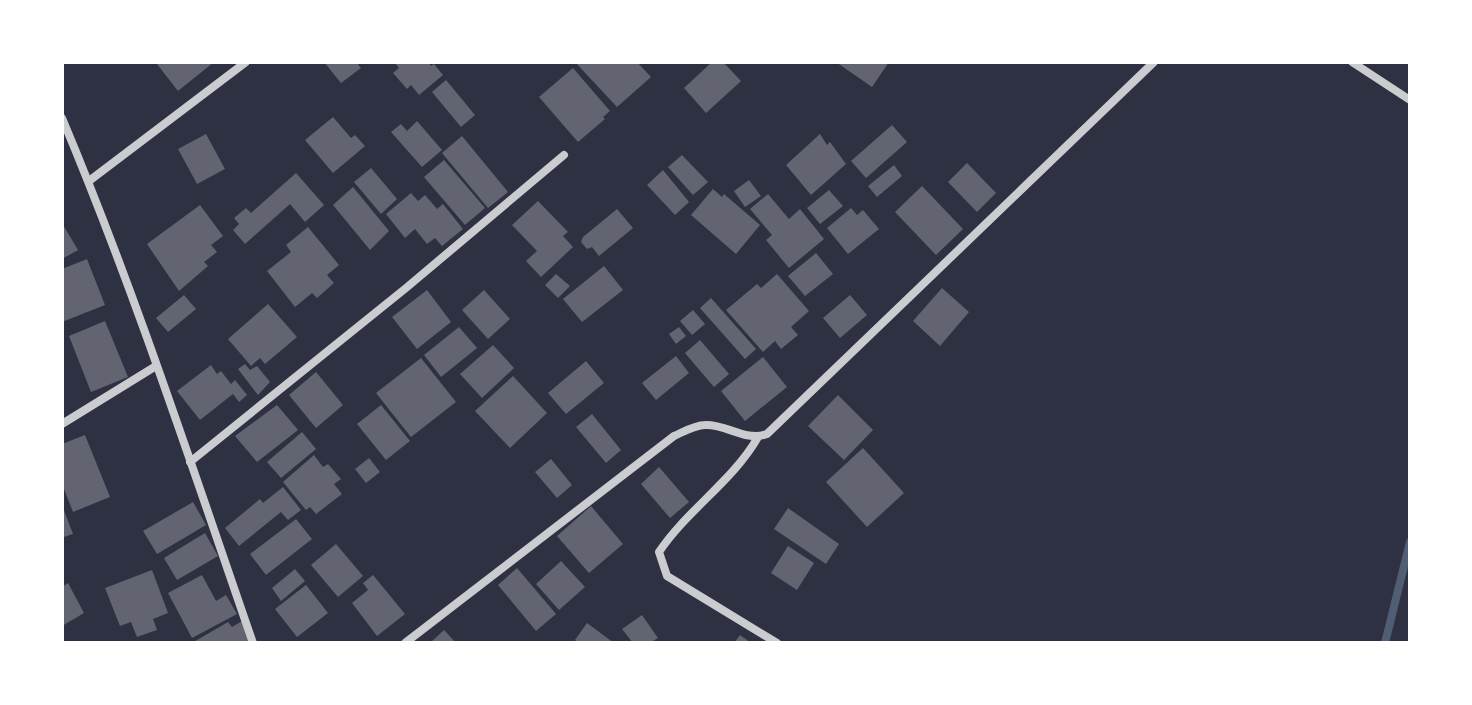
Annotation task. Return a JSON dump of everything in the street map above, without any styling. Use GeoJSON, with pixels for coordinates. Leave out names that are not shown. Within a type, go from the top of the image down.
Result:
{"type":"FeatureCollection","features":[{"type":"Feature","properties":{"kind":"street"},"geometry":{"type":"LineString","coordinates":[[89,181],[246,62]]}},
{"type":"Feature","properties":{"kind":"street"},"geometry":{"type":"LineString","coordinates":[[405,643],[674,436],[702,425],[758,437],[767,434],[1154,62]]}},
{"type":"Feature","properties":{"kind":"street"},"geometry":{"type":"LineString","coordinates":[[1352,62],[1410,100]]}},
{"type":"Feature","properties":{"kind":"street"},"geometry":{"type":"LineString","coordinates":[[62,118],[89,181],[253,643]]}},
{"type":"Feature","properties":{"kind":"street"},"geometry":{"type":"LineString","coordinates":[[190,462],[406,288],[564,155]]}},
{"type":"Feature","properties":{"kind":"street"},"geometry":{"type":"LineString","coordinates":[[62,424],[156,366]]}},
{"type":"Feature","properties":{"kind":"street"},"geometry":{"type":"LineString","coordinates":[[758,437],[747,457],[673,532],[659,552],[667,576],[777,643]]}},
{"type":"Feature","properties":{"kind":"building"},"geometry":{"type":"Polygon","coordinates":[[[214,62],[178,91],[157,64],[214,62]]]}},
{"type":"Feature","properties":{"kind":"building"},"geometry":{"type":"Polygon","coordinates":[[[324,62],[356,62],[361,68],[341,83],[324,62]]]}},
{"type":"Feature","properties":{"kind":"building"},"geometry":{"type":"Polygon","coordinates":[[[394,62],[428,62],[431,66],[434,64],[443,75],[419,95],[411,85],[407,89],[393,73],[399,68],[394,62]]]}},
{"type":"Feature","properties":{"kind":"building"},"geometry":{"type":"Polygon","coordinates":[[[575,62],[637,62],[651,77],[617,107],[575,62]]]}},
{"type":"Feature","properties":{"kind":"building"},"geometry":{"type":"Polygon","coordinates":[[[712,62],[723,62],[741,81],[706,113],[684,88],[712,62]]]}},
{"type":"Feature","properties":{"kind":"building"},"geometry":{"type":"Polygon","coordinates":[[[836,62],[889,62],[872,87],[836,62]]]}},
{"type":"Feature","properties":{"kind":"building"},"geometry":{"type":"Polygon","coordinates":[[[573,68],[610,111],[578,142],[539,97],[573,68]]]}},
{"type":"Feature","properties":{"kind":"building"},"geometry":{"type":"Polygon","coordinates":[[[446,80],[475,115],[461,127],[432,92],[446,80]]]}},
{"type":"Feature","properties":{"kind":"building"},"geometry":{"type":"Polygon","coordinates":[[[333,117],[351,138],[355,135],[365,146],[333,173],[305,140],[333,117]]]}},
{"type":"Feature","properties":{"kind":"building"},"geometry":{"type":"Polygon","coordinates":[[[417,121],[442,150],[422,167],[391,132],[401,124],[407,131],[417,121]]]}},
{"type":"Feature","properties":{"kind":"building"},"geometry":{"type":"Polygon","coordinates":[[[892,125],[907,142],[866,178],[851,161],[892,125]]]}},
{"type":"Feature","properties":{"kind":"building"},"geometry":{"type":"Polygon","coordinates":[[[206,134],[225,169],[197,184],[178,149],[206,134]]]}},
{"type":"Feature","properties":{"kind":"building"},"geometry":{"type":"Polygon","coordinates":[[[820,134],[846,164],[811,195],[786,165],[820,134]]]}},
{"type":"Feature","properties":{"kind":"building"},"geometry":{"type":"Polygon","coordinates":[[[462,136],[508,192],[488,208],[442,153],[462,136]]]}},
{"type":"Feature","properties":{"kind":"building"},"geometry":{"type":"Polygon","coordinates":[[[682,155],[708,182],[693,195],[668,167],[682,155]]]}},
{"type":"Feature","properties":{"kind":"building"},"geometry":{"type":"Polygon","coordinates":[[[444,160],[485,208],[465,225],[424,177],[444,160]]]}},
{"type":"Feature","properties":{"kind":"building"},"geometry":{"type":"Polygon","coordinates":[[[967,163],[996,193],[977,212],[948,182],[967,163]]]}},
{"type":"Feature","properties":{"kind":"building"},"geometry":{"type":"Polygon","coordinates":[[[894,165],[902,176],[877,197],[868,186],[894,165]]]}},
{"type":"Feature","properties":{"kind":"building"},"geometry":{"type":"Polygon","coordinates":[[[371,168],[397,199],[381,214],[354,182],[371,168]]]}},
{"type":"Feature","properties":{"kind":"building"},"geometry":{"type":"Polygon","coordinates":[[[663,170],[689,202],[675,215],[647,185],[663,170]]]}},
{"type":"Feature","properties":{"kind":"building"},"geometry":{"type":"Polygon","coordinates":[[[296,173],[324,205],[305,222],[290,204],[245,244],[233,230],[239,224],[234,218],[246,208],[251,213],[296,173]]]}},
{"type":"Feature","properties":{"kind":"building"},"geometry":{"type":"Polygon","coordinates":[[[749,180],[761,196],[745,207],[734,191],[749,180]]]}},
{"type":"Feature","properties":{"kind":"building"},"geometry":{"type":"Polygon","coordinates":[[[922,186],[963,229],[936,255],[895,212],[922,186]]]}},
{"type":"Feature","properties":{"kind":"building"},"geometry":{"type":"Polygon","coordinates":[[[353,187],[389,231],[370,250],[333,205],[353,187]]]}},
{"type":"Feature","properties":{"kind":"building"},"geometry":{"type":"Polygon","coordinates":[[[713,189],[722,197],[724,194],[760,225],[736,254],[691,215],[713,189]]]}},
{"type":"Feature","properties":{"kind":"building"},"geometry":{"type":"Polygon","coordinates":[[[829,190],[843,206],[820,224],[807,208],[829,190]]]}},
{"type":"Feature","properties":{"kind":"building"},"geometry":{"type":"Polygon","coordinates":[[[411,193],[418,201],[425,195],[437,209],[443,204],[463,229],[442,246],[435,238],[427,244],[415,229],[405,238],[386,214],[411,193]]]}},
{"type":"Feature","properties":{"kind":"building"},"geometry":{"type":"Polygon","coordinates":[[[768,194],[789,219],[800,209],[824,239],[789,268],[766,240],[772,235],[750,209],[768,194]]]}},
{"type":"Feature","properties":{"kind":"building"},"geometry":{"type":"Polygon","coordinates":[[[538,201],[568,232],[563,236],[573,247],[541,277],[526,261],[537,251],[512,225],[538,201]]]}},
{"type":"Feature","properties":{"kind":"building"},"geometry":{"type":"Polygon","coordinates":[[[200,205],[223,236],[211,245],[217,252],[204,262],[208,266],[179,291],[147,244],[200,205]]]}},
{"type":"Feature","properties":{"kind":"building"},"geometry":{"type":"Polygon","coordinates":[[[851,208],[857,215],[863,210],[879,229],[848,254],[827,228],[851,208]]]}},
{"type":"Feature","properties":{"kind":"building"},"geometry":{"type":"Polygon","coordinates":[[[617,209],[633,228],[599,256],[592,247],[587,249],[581,242],[617,209]]]}},
{"type":"Feature","properties":{"kind":"building"},"geometry":{"type":"Polygon","coordinates":[[[62,223],[78,250],[62,259],[62,223]]]}},
{"type":"Feature","properties":{"kind":"building"},"geometry":{"type":"Polygon","coordinates":[[[308,227],[339,265],[327,275],[334,283],[317,298],[312,293],[295,307],[267,271],[291,252],[286,245],[308,227]]]}},
{"type":"Feature","properties":{"kind":"building"},"geometry":{"type":"Polygon","coordinates":[[[816,253],[833,274],[805,296],[788,276],[816,253]]]}},
{"type":"Feature","properties":{"kind":"building"},"geometry":{"type":"Polygon","coordinates":[[[87,259],[105,305],[62,322],[62,269],[87,259]]]}},
{"type":"Feature","properties":{"kind":"building"},"geometry":{"type":"Polygon","coordinates":[[[604,266],[623,290],[582,322],[563,299],[604,266]]]}},
{"type":"Feature","properties":{"kind":"building"},"geometry":{"type":"Polygon","coordinates":[[[556,274],[570,286],[558,298],[545,285],[556,274]]]}},
{"type":"Feature","properties":{"kind":"building"},"geometry":{"type":"Polygon","coordinates":[[[777,274],[809,311],[791,327],[798,335],[781,349],[775,341],[763,352],[726,310],[757,284],[761,288],[777,274]]]}},
{"type":"Feature","properties":{"kind":"building"},"geometry":{"type":"Polygon","coordinates":[[[942,288],[969,312],[940,346],[913,321],[942,288]]]}},
{"type":"Feature","properties":{"kind":"building"},"geometry":{"type":"Polygon","coordinates":[[[427,290],[451,322],[417,349],[392,317],[427,290]]]}},
{"type":"Feature","properties":{"kind":"building"},"geometry":{"type":"Polygon","coordinates":[[[484,290],[510,319],[488,339],[462,310],[484,290]]]}},
{"type":"Feature","properties":{"kind":"building"},"geometry":{"type":"Polygon","coordinates":[[[184,295],[196,309],[168,332],[156,318],[184,295]]]}},
{"type":"Feature","properties":{"kind":"building"},"geometry":{"type":"Polygon","coordinates":[[[850,295],[867,315],[840,338],[823,318],[850,295]]]}},
{"type":"Feature","properties":{"kind":"building"},"geometry":{"type":"Polygon","coordinates":[[[711,298],[756,349],[745,359],[700,308],[711,298]]]}},
{"type":"Feature","properties":{"kind":"building"},"geometry":{"type":"Polygon","coordinates":[[[268,304],[297,337],[265,364],[260,358],[251,366],[228,339],[268,304]]]}},
{"type":"Feature","properties":{"kind":"building"},"geometry":{"type":"Polygon","coordinates":[[[693,310],[705,324],[692,335],[680,321],[693,310]]]}},
{"type":"Feature","properties":{"kind":"building"},"geometry":{"type":"Polygon","coordinates":[[[105,321],[128,377],[91,392],[69,336],[105,321]]]}},
{"type":"Feature","properties":{"kind":"building"},"geometry":{"type":"Polygon","coordinates":[[[459,327],[477,348],[441,377],[424,355],[459,327]]]}},
{"type":"Feature","properties":{"kind":"building"},"geometry":{"type":"Polygon","coordinates":[[[679,327],[686,336],[676,344],[669,334],[679,327]]]}},
{"type":"Feature","properties":{"kind":"building"},"geometry":{"type":"Polygon","coordinates":[[[700,340],[729,374],[714,387],[685,353],[700,340]]]}},
{"type":"Feature","properties":{"kind":"building"},"geometry":{"type":"Polygon","coordinates":[[[493,345],[514,368],[482,398],[460,374],[493,345]]]}},
{"type":"Feature","properties":{"kind":"building"},"geometry":{"type":"Polygon","coordinates":[[[676,356],[689,373],[656,400],[642,383],[676,356]]]}},
{"type":"Feature","properties":{"kind":"building"},"geometry":{"type":"Polygon","coordinates":[[[763,357],[787,387],[745,421],[721,391],[763,357]]]}},
{"type":"Feature","properties":{"kind":"building"},"geometry":{"type":"Polygon","coordinates":[[[421,358],[456,402],[411,437],[376,393],[421,358]]]}},
{"type":"Feature","properties":{"kind":"building"},"geometry":{"type":"Polygon","coordinates":[[[586,361],[604,383],[566,414],[548,393],[586,361]]]}},
{"type":"Feature","properties":{"kind":"building"},"geometry":{"type":"Polygon","coordinates":[[[245,364],[250,370],[257,366],[270,382],[258,395],[238,369],[245,364]]]}},
{"type":"Feature","properties":{"kind":"building"},"geometry":{"type":"Polygon","coordinates":[[[211,365],[217,374],[221,371],[231,384],[235,380],[247,395],[239,402],[233,394],[200,420],[177,391],[211,365]]]}},
{"type":"Feature","properties":{"kind":"building"},"geometry":{"type":"Polygon","coordinates":[[[316,372],[343,405],[316,428],[289,395],[316,372]]]}},
{"type":"Feature","properties":{"kind":"building"},"geometry":{"type":"Polygon","coordinates":[[[513,376],[547,413],[510,448],[475,411],[513,376]]]}},
{"type":"Feature","properties":{"kind":"building"},"geometry":{"type":"Polygon","coordinates":[[[838,395],[873,430],[844,460],[808,426],[838,395]]]}},
{"type":"Feature","properties":{"kind":"building"},"geometry":{"type":"Polygon","coordinates":[[[277,405],[298,430],[257,462],[235,436],[277,405]]]}},
{"type":"Feature","properties":{"kind":"building"},"geometry":{"type":"Polygon","coordinates":[[[381,405],[410,441],[386,460],[357,424],[381,405]]]}},
{"type":"Feature","properties":{"kind":"building"},"geometry":{"type":"Polygon","coordinates":[[[592,414],[621,450],[606,463],[576,427],[592,414]]]}},
{"type":"Feature","properties":{"kind":"building"},"geometry":{"type":"Polygon","coordinates":[[[302,432],[316,449],[281,478],[267,462],[302,432]]]}},
{"type":"Feature","properties":{"kind":"building"},"geometry":{"type":"Polygon","coordinates":[[[85,435],[110,497],[73,512],[62,484],[62,444],[85,435]]]}},
{"type":"Feature","properties":{"kind":"building"},"geometry":{"type":"Polygon","coordinates":[[[863,448],[904,493],[867,527],[826,482],[863,448]]]}},
{"type":"Feature","properties":{"kind":"building"},"geometry":{"type":"Polygon","coordinates":[[[314,455],[323,467],[328,464],[341,479],[334,484],[342,494],[316,514],[310,507],[306,510],[283,482],[314,455]]]}},
{"type":"Feature","properties":{"kind":"building"},"geometry":{"type":"Polygon","coordinates":[[[369,458],[380,472],[366,483],[355,469],[369,458]]]}},
{"type":"Feature","properties":{"kind":"building"},"geometry":{"type":"Polygon","coordinates":[[[551,459],[572,485],[557,498],[535,472],[551,459]]]}},
{"type":"Feature","properties":{"kind":"building"},"geometry":{"type":"Polygon","coordinates":[[[659,467],[689,502],[670,518],[641,484],[659,467]]]}},
{"type":"Feature","properties":{"kind":"building"},"geometry":{"type":"Polygon","coordinates":[[[283,487],[301,510],[288,520],[281,512],[239,546],[225,528],[260,499],[263,503],[283,487]]]}},
{"type":"Feature","properties":{"kind":"building"},"geometry":{"type":"Polygon","coordinates":[[[193,502],[206,525],[157,554],[143,531],[193,502]]]}},
{"type":"Feature","properties":{"kind":"building"},"geometry":{"type":"Polygon","coordinates":[[[62,505],[73,534],[64,537],[62,532],[62,505]]]}},
{"type":"Feature","properties":{"kind":"building"},"geometry":{"type":"Polygon","coordinates":[[[591,506],[623,544],[589,573],[557,536],[591,506]]]}},
{"type":"Feature","properties":{"kind":"building"},"geometry":{"type":"Polygon","coordinates":[[[788,508],[839,544],[826,564],[774,529],[788,508]]]}},
{"type":"Feature","properties":{"kind":"building"},"geometry":{"type":"Polygon","coordinates":[[[296,519],[312,539],[266,575],[250,554],[296,519]]]}},
{"type":"Feature","properties":{"kind":"building"},"geometry":{"type":"Polygon","coordinates":[[[205,533],[218,556],[177,580],[164,558],[205,533]]]}},
{"type":"Feature","properties":{"kind":"building"},"geometry":{"type":"Polygon","coordinates":[[[336,544],[363,576],[338,597],[311,565],[336,544]]]}},
{"type":"Feature","properties":{"kind":"building"},"geometry":{"type":"Polygon","coordinates":[[[788,546],[814,563],[797,590],[771,573],[788,546]]]}},
{"type":"Feature","properties":{"kind":"building"},"geometry":{"type":"Polygon","coordinates":[[[561,561],[585,587],[559,610],[536,584],[561,561]]]}},
{"type":"Feature","properties":{"kind":"building"},"geometry":{"type":"Polygon","coordinates":[[[517,568],[556,614],[536,631],[498,585],[517,568]]]}},
{"type":"Feature","properties":{"kind":"building"},"geometry":{"type":"Polygon","coordinates":[[[295,569],[305,581],[281,601],[272,588],[295,569]]]}},
{"type":"Feature","properties":{"kind":"building"},"geometry":{"type":"Polygon","coordinates":[[[152,570],[168,613],[153,619],[157,630],[137,637],[131,622],[120,626],[105,588],[152,570]]]}},
{"type":"Feature","properties":{"kind":"building"},"geometry":{"type":"Polygon","coordinates":[[[202,575],[216,601],[226,595],[237,614],[192,638],[168,593],[202,575]]]}},
{"type":"Feature","properties":{"kind":"building"},"geometry":{"type":"Polygon","coordinates":[[[373,575],[405,614],[377,636],[352,603],[368,590],[363,583],[373,575]]]}},
{"type":"Feature","properties":{"kind":"building"},"geometry":{"type":"Polygon","coordinates":[[[68,583],[84,613],[62,626],[62,587],[68,583]]]}},
{"type":"Feature","properties":{"kind":"building"},"geometry":{"type":"Polygon","coordinates":[[[306,585],[328,613],[297,637],[275,609],[306,585]]]}},
{"type":"Feature","properties":{"kind":"building"},"geometry":{"type":"Polygon","coordinates":[[[642,615],[658,638],[650,643],[633,643],[622,629],[642,615]]]}},
{"type":"Feature","properties":{"kind":"building"},"geometry":{"type":"Polygon","coordinates":[[[242,621],[250,643],[192,643],[228,622],[232,627],[242,621]]]}},
{"type":"Feature","properties":{"kind":"building"},"geometry":{"type":"Polygon","coordinates":[[[587,623],[614,643],[579,643],[575,640],[587,623]]]}},
{"type":"Feature","properties":{"kind":"building"},"geometry":{"type":"Polygon","coordinates":[[[444,630],[456,643],[430,643],[444,630]]]}},
{"type":"Feature","properties":{"kind":"building"},"geometry":{"type":"Polygon","coordinates":[[[740,635],[751,643],[734,643],[740,635]]]}},
{"type":"Feature","properties":{"kind":"waterway"},"geometry":{"type":"LineString","coordinates":[[1385,643],[1410,542]]}}]}
